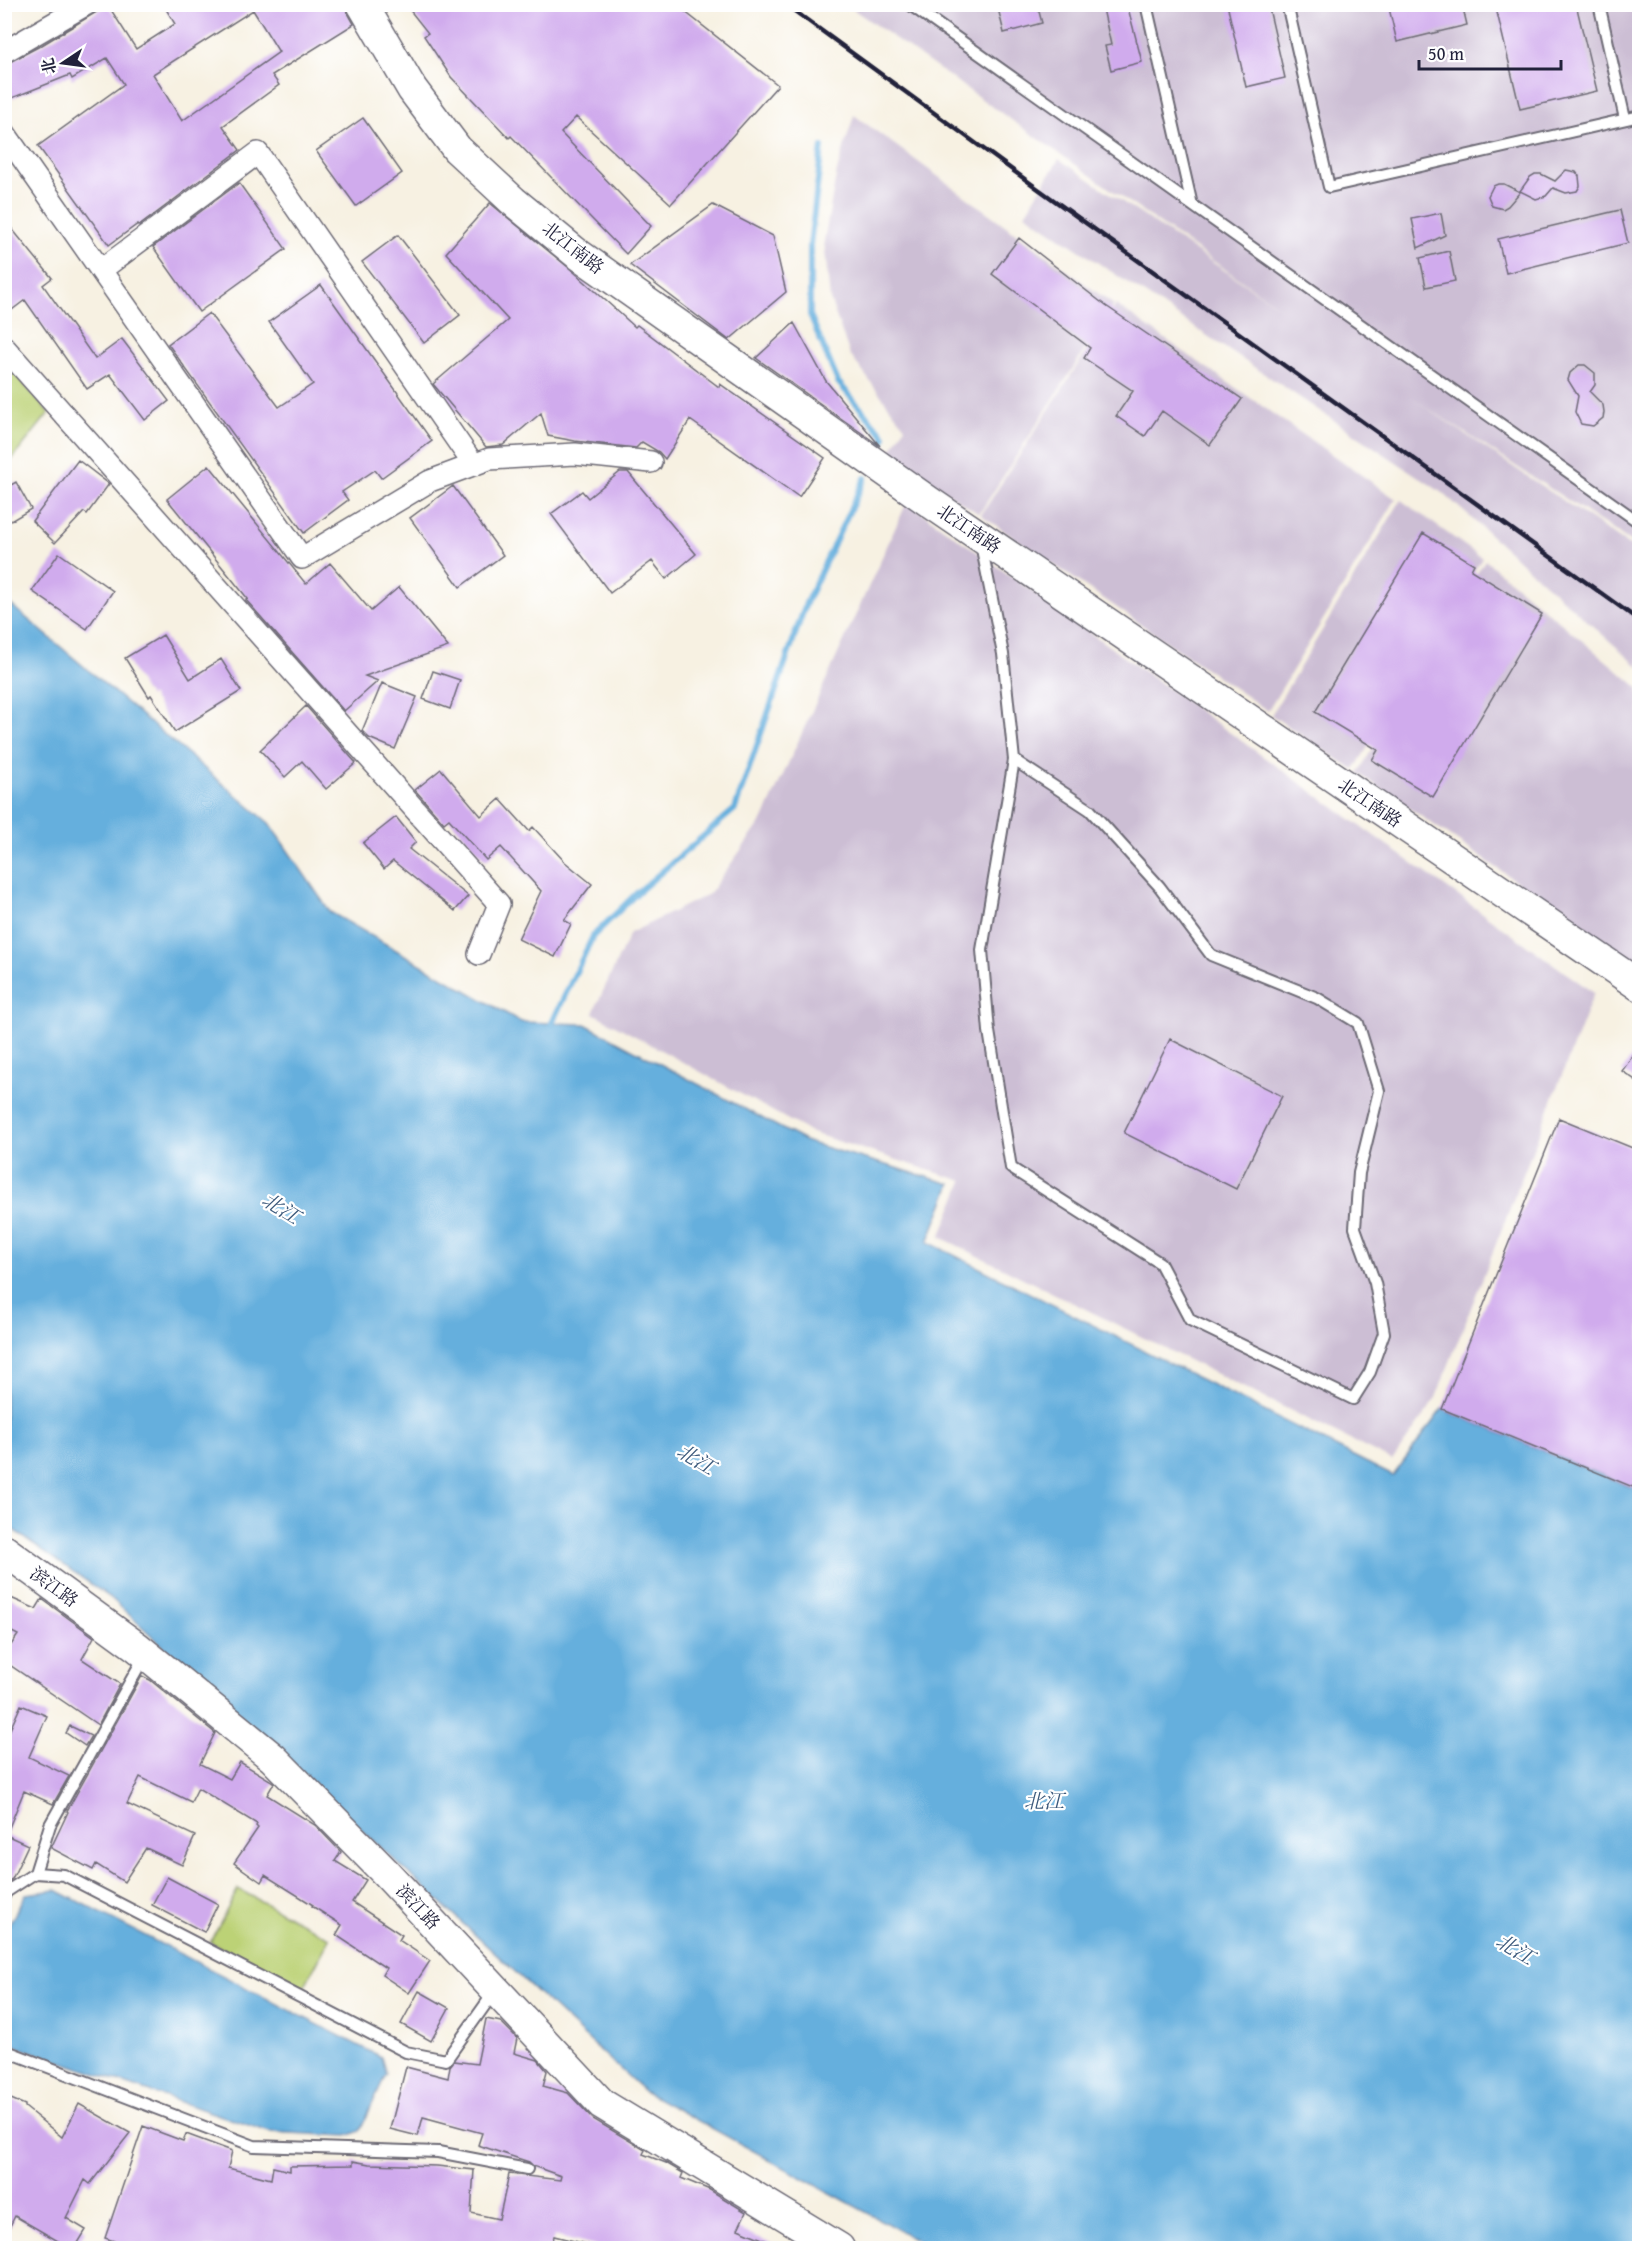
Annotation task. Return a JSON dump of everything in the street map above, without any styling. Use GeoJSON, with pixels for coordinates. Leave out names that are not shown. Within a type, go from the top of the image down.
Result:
{"type":"FeatureCollection","features":[{"type":"Feature","properties":{"kind":"street"},"geometry":{"type":"LineString","coordinates":[[4,52],[87,4]]}},
{"type":"Feature","properties":{"kind":"street","name":"北江南路"},"geometry":{"type":"LineString","coordinates":[[362,4],[412,89],[457,149],[513,201],[575,252],[980,537],[1640,986]]}},
{"type":"Feature","properties":{"kind":"street"},"geometry":{"type":"LineString","coordinates":[[4,132],[302,558],[430,481],[489,459],[574,454],[651,462]]}},
{"type":"Feature","properties":{"kind":"street"},"geometry":{"type":"LineString","coordinates":[[101,270],[258,153],[474,465]]}},
{"type":"Feature","properties":{"kind":"street"},"geometry":{"type":"LineString","coordinates":[[4,347],[499,904],[479,954]]}},
{"type":"Feature","properties":{"kind":"street","name":"滨江路"},"geometry":{"type":"LineString","coordinates":[[4,1550],[146,1654],[273,1758],[386,1873],[602,2104],[839,2248]]}},
{"type":"Feature","properties":{"kind":"lane"},"geometry":{"type":"LineString","coordinates":[[909,4],[1640,523]]}},
{"type":"Feature","properties":{"kind":"lane"},"geometry":{"type":"LineString","coordinates":[[1146,4],[1192,205]]}},
{"type":"Feature","properties":{"kind":"lane"},"geometry":{"type":"LineString","coordinates":[[1287,4],[1329,187],[1640,116]]}},
{"type":"Feature","properties":{"kind":"lane"},"geometry":{"type":"LineString","coordinates":[[1599,4],[1625,119]]}},
{"type":"Feature","properties":{"kind":"lane"},"geometry":{"type":"LineString","coordinates":[[980,537],[1003,654],[1014,760],[982,950],[989,1031],[1011,1168],[1160,1263],[1190,1320],[1353,1399],[1370,1372],[1384,1333],[1375,1283],[1355,1228],[1359,1173],[1379,1091],[1358,1023],[1317,998],[1211,955],[1159,886],[1090,810],[1014,760]]}},
{"type":"Feature","properties":{"kind":"lane"},"geometry":{"type":"LineString","coordinates":[[34,1874],[50,1825],[146,1654]]}},
{"type":"Feature","properties":{"kind":"lane"},"geometry":{"type":"LineString","coordinates":[[4,1896],[6,1892],[34,1874],[64,1875],[406,2052],[446,2060],[495,1990]]}},
{"type":"Feature","properties":{"kind":"lane"},"geometry":{"type":"LineString","coordinates":[[4,2050],[254,2146],[438,2152],[528,2169]]}},
{"type":"Feature","properties":{"kind":"shaded area"},"geometry":{"type":"Polygon","coordinates":[[[847,5],[1639,5],[1639,547],[1409,396],[1639,552],[1639,667],[1444,494],[1025,214],[1059,159],[1286,312],[847,5]]]}},
{"type":"Feature","properties":{"kind":"shaded area"},"geometry":{"type":"Polygon","coordinates":[[[854,115],[1114,305],[979,514],[889,454],[905,427],[850,355],[830,299],[824,241],[837,171],[854,115]]]}},
{"type":"Feature","properties":{"kind":"shaded area"},"geometry":{"type":"Polygon","coordinates":[[[1116,305],[1396,499],[1268,711],[981,515],[1116,305]]]}},
{"type":"Feature","properties":{"kind":"shaded area"},"geometry":{"type":"Polygon","coordinates":[[[1401,500],[1482,558],[1354,770],[1271,715],[1401,500]]]}},
{"type":"Feature","properties":{"kind":"shaded area"},"geometry":{"type":"Polygon","coordinates":[[[907,502],[1594,993],[1435,1400],[1392,1461],[940,1237],[963,1181],[812,1133],[593,1013],[630,933],[709,894],[762,821],[907,502]]]}},
{"type":"Feature","properties":{"kind":"shaded area"},"geometry":{"type":"Polygon","coordinates":[[[1485,560],[1639,688],[1639,965],[1358,773],[1485,560]]]}},
{"type":"Feature","properties":{"kind":"green space"},"geometry":{"type":"Polygon","coordinates":[[[4,361],[49,413],[5,468],[4,468],[4,361]]]}},
{"type":"Feature","properties":{"kind":"green space"},"geometry":{"type":"Polygon","coordinates":[[[238,1889],[330,1938],[302,1991],[210,1942],[238,1889]]]}},
{"type":"Feature","properties":{"kind":"water","name":"北江"},"geometry":{"type":"Polygon","coordinates":[[[4,599],[269,823],[330,912],[521,1022],[585,1024],[807,1142],[951,1184],[928,1242],[1393,1476],[1442,1409],[1639,1490],[1639,2248],[932,2248],[645,2092],[112,1599],[5,1524],[4,599]]]}},
{"type":"Feature","properties":{"kind":"water"},"geometry":{"type":"Polygon","coordinates":[[[56,1890],[381,2057],[386,2074],[360,2131],[347,2136],[269,2132],[9,2044],[4,2040],[5,1932],[26,1894],[56,1890]]]}},
{"type":"Feature","properties":{"kind":"building"},"geometry":{"type":"Polygon","coordinates":[[[163,4],[343,4],[354,24],[272,75],[279,85],[223,126],[240,150],[139,226],[138,224],[109,245],[38,146],[124,84],[107,58],[72,79],[70,75],[12,98],[4,80],[4,65],[108,5],[136,49],[175,24],[163,4]],[[253,10],[153,74],[182,121],[279,52],[253,10]]]}},
{"type":"Feature","properties":{"kind":"building"},"geometry":{"type":"Polygon","coordinates":[[[405,4],[675,4],[778,85],[671,204],[576,117],[561,133],[651,226],[626,254],[451,77],[424,36],[428,33],[405,4]]]}},
{"type":"Feature","properties":{"kind":"building"},"geometry":{"type":"Polygon","coordinates":[[[997,4],[1037,4],[1042,23],[1004,33],[997,4]]]}},
{"type":"Feature","properties":{"kind":"building"},"geometry":{"type":"Polygon","coordinates":[[[1102,4],[1127,4],[1142,62],[1111,70],[1105,46],[1111,45],[1102,4]]]}},
{"type":"Feature","properties":{"kind":"building"},"geometry":{"type":"Polygon","coordinates":[[[1227,4],[1268,4],[1285,78],[1246,87],[1227,4]]]}},
{"type":"Feature","properties":{"kind":"building"},"geometry":{"type":"Polygon","coordinates":[[[1388,4],[1462,4],[1467,25],[1397,42],[1388,4]]]}},
{"type":"Feature","properties":{"kind":"building"},"geometry":{"type":"Polygon","coordinates":[[[1495,4],[1576,4],[1597,91],[1520,109],[1495,4]]]}},
{"type":"Feature","properties":{"kind":"building"},"geometry":{"type":"Polygon","coordinates":[[[363,118],[402,173],[356,206],[316,151],[363,118]]]}},
{"type":"Feature","properties":{"kind":"building"},"geometry":{"type":"Polygon","coordinates":[[[1566,170],[1576,172],[1579,176],[1580,186],[1577,191],[1566,193],[1553,188],[1546,196],[1536,199],[1520,191],[1535,174],[1541,174],[1555,181],[1566,170]]]}},
{"type":"Feature","properties":{"kind":"building"},"geometry":{"type":"Polygon","coordinates":[[[239,183],[286,249],[199,312],[153,247],[239,183]]]}},
{"type":"Feature","properties":{"kind":"building"},"geometry":{"type":"Polygon","coordinates":[[[1504,184],[1520,192],[1503,209],[1492,206],[1488,196],[1493,186],[1504,184]]]}},
{"type":"Feature","properties":{"kind":"building"},"geometry":{"type":"Polygon","coordinates":[[[490,203],[574,272],[635,327],[637,325],[719,387],[720,384],[825,458],[799,497],[690,420],[665,459],[659,452],[642,442],[636,448],[548,436],[541,413],[503,445],[486,447],[433,384],[508,320],[446,253],[490,203]]]}},
{"type":"Feature","properties":{"kind":"building"},"geometry":{"type":"Polygon","coordinates":[[[713,205],[773,236],[786,292],[729,340],[630,265],[713,205]]]}},
{"type":"Feature","properties":{"kind":"building"},"geometry":{"type":"Polygon","coordinates":[[[1620,210],[1628,243],[1506,273],[1498,239],[1620,210]]]}},
{"type":"Feature","properties":{"kind":"building"},"geometry":{"type":"Polygon","coordinates":[[[1441,213],[1445,235],[1418,248],[1412,219],[1441,213]]]}},
{"type":"Feature","properties":{"kind":"building"},"geometry":{"type":"Polygon","coordinates":[[[4,219],[52,278],[43,285],[95,359],[122,339],[169,401],[145,420],[110,374],[87,389],[25,300],[4,316],[4,219]]]}},
{"type":"Feature","properties":{"kind":"building"},"geometry":{"type":"Polygon","coordinates":[[[398,235],[460,315],[424,343],[362,262],[398,235]]]}},
{"type":"Feature","properties":{"kind":"building"},"geometry":{"type":"Polygon","coordinates":[[[1019,238],[1106,306],[1242,399],[1210,445],[1162,411],[1145,436],[1116,416],[1133,391],[1084,358],[1090,348],[992,274],[1019,238]]]}},
{"type":"Feature","properties":{"kind":"building"},"geometry":{"type":"Polygon","coordinates":[[[1449,251],[1455,281],[1426,287],[1420,258],[1449,251]]]}},
{"type":"Feature","properties":{"kind":"building"},"geometry":{"type":"Polygon","coordinates":[[[321,285],[432,441],[381,478],[375,470],[342,492],[348,500],[304,533],[168,344],[209,313],[279,407],[313,384],[269,322],[321,285]]]}},
{"type":"Feature","properties":{"kind":"building"},"geometry":{"type":"Polygon","coordinates":[[[794,323],[826,381],[880,446],[756,358],[794,323]]]}},
{"type":"Feature","properties":{"kind":"building"},"geometry":{"type":"Polygon","coordinates":[[[1579,365],[1585,365],[1595,373],[1595,385],[1590,392],[1603,405],[1603,418],[1593,426],[1581,424],[1575,412],[1578,396],[1568,380],[1570,373],[1579,365]]]}},
{"type":"Feature","properties":{"kind":"building"},"geometry":{"type":"Polygon","coordinates":[[[78,460],[109,484],[87,514],[84,512],[55,543],[32,521],[78,460]]]}},
{"type":"Feature","properties":{"kind":"building"},"geometry":{"type":"Polygon","coordinates":[[[209,465],[306,584],[330,563],[371,611],[399,587],[448,647],[365,676],[378,681],[344,711],[246,600],[248,599],[167,499],[209,465]]]}},
{"type":"Feature","properties":{"kind":"building"},"geometry":{"type":"Polygon","coordinates":[[[620,472],[628,472],[696,554],[666,579],[652,561],[610,593],[551,514],[582,491],[588,498],[620,472]]]}},
{"type":"Feature","properties":{"kind":"building"},"geometry":{"type":"Polygon","coordinates":[[[16,482],[31,509],[4,525],[4,489],[16,482]]]}},
{"type":"Feature","properties":{"kind":"building"},"geometry":{"type":"Polygon","coordinates":[[[453,486],[503,555],[460,587],[410,518],[453,486]]]}},
{"type":"Feature","properties":{"kind":"building"},"geometry":{"type":"Polygon","coordinates":[[[1423,533],[1474,564],[1471,570],[1542,614],[1433,797],[1372,760],[1378,750],[1315,712],[1423,533]]]}},
{"type":"Feature","properties":{"kind":"building"},"geometry":{"type":"Polygon","coordinates":[[[59,553],[113,591],[87,629],[32,591],[59,553]]]}},
{"type":"Feature","properties":{"kind":"building"},"geometry":{"type":"Polygon","coordinates":[[[163,635],[190,679],[221,659],[241,691],[175,732],[151,695],[149,697],[125,658],[163,635]]]}},
{"type":"Feature","properties":{"kind":"building"},"geometry":{"type":"Polygon","coordinates":[[[433,671],[460,680],[450,709],[423,699],[433,671]]]}},
{"type":"Feature","properties":{"kind":"building"},"geometry":{"type":"Polygon","coordinates":[[[382,683],[417,697],[395,749],[369,738],[362,731],[382,683]]]}},
{"type":"Feature","properties":{"kind":"building"},"geometry":{"type":"Polygon","coordinates":[[[306,706],[356,763],[326,789],[302,761],[285,777],[260,750],[306,706]]]}},
{"type":"Feature","properties":{"kind":"building"},"geometry":{"type":"Polygon","coordinates":[[[441,769],[481,816],[500,799],[529,831],[533,827],[565,862],[592,884],[564,920],[571,924],[555,957],[518,939],[541,891],[501,847],[486,860],[449,819],[444,823],[415,790],[441,769]]]}},
{"type":"Feature","properties":{"kind":"building"},"geometry":{"type":"Polygon","coordinates":[[[396,817],[416,842],[409,849],[468,896],[455,911],[393,861],[384,869],[363,843],[396,817]]]}},
{"type":"Feature","properties":{"kind":"building"},"geometry":{"type":"Polygon","coordinates":[[[1170,1039],[1282,1096],[1236,1189],[1124,1133],[1170,1039]]]}},
{"type":"Feature","properties":{"kind":"building"},"geometry":{"type":"Polygon","coordinates":[[[1640,1045],[1640,1083],[1622,1071],[1640,1045]]]}},
{"type":"Feature","properties":{"kind":"building"},"geometry":{"type":"Polygon","coordinates":[[[1559,1118],[1640,1151],[1640,1490],[1442,1409],[1559,1118]]]}},
{"type":"Feature","properties":{"kind":"building"},"geometry":{"type":"Polygon","coordinates":[[[4,1595],[36,1609],[42,1599],[94,1637],[82,1659],[120,1684],[98,1725],[4,1661],[4,1655],[18,1635],[4,1628],[4,1595]]]}},
{"type":"Feature","properties":{"kind":"building"},"geometry":{"type":"Polygon","coordinates":[[[142,1676],[215,1733],[200,1764],[230,1779],[240,1762],[270,1780],[274,1783],[267,1795],[315,1825],[341,1852],[335,1861],[366,1880],[352,1902],[402,1935],[399,1940],[430,1961],[409,1993],[382,1975],[386,1968],[336,1935],[342,1925],[265,1875],[261,1882],[234,1863],[258,1828],[257,1824],[198,1788],[191,1802],[140,1777],[127,1804],[195,1836],[182,1865],[146,1848],[124,1882],[96,1864],[93,1870],[51,1848],[67,1811],[142,1676]]]}},
{"type":"Feature","properties":{"kind":"building"},"geometry":{"type":"Polygon","coordinates":[[[21,1705],[47,1716],[29,1757],[69,1776],[53,1804],[24,1791],[6,1835],[28,1845],[12,1879],[4,1884],[4,1743],[21,1705]]]}},
{"type":"Feature","properties":{"kind":"building"},"geometry":{"type":"Polygon","coordinates":[[[70,1726],[91,1736],[85,1746],[66,1733],[70,1726]]]}},
{"type":"Feature","properties":{"kind":"building"},"geometry":{"type":"Polygon","coordinates":[[[167,1877],[218,1904],[204,1932],[152,1905],[167,1877]]]}},
{"type":"Feature","properties":{"kind":"building"},"geometry":{"type":"Polygon","coordinates":[[[419,1991],[449,2008],[431,2041],[401,2024],[419,1991]]]}},
{"type":"Feature","properties":{"kind":"building"},"geometry":{"type":"Polygon","coordinates":[[[486,2019],[501,2022],[517,2038],[514,2053],[538,2060],[547,2071],[543,2086],[568,2093],[593,2119],[645,2150],[643,2154],[666,2163],[683,2173],[681,2178],[710,2190],[746,2212],[738,2229],[784,2248],[602,2248],[554,2236],[551,2248],[135,2248],[105,2238],[143,2126],[183,2141],[186,2134],[232,2151],[228,2168],[271,2179],[273,2167],[290,2171],[290,2166],[353,2165],[353,2161],[369,2164],[437,2166],[474,2170],[471,2213],[499,2219],[509,2174],[560,2180],[561,2176],[533,2166],[529,2162],[478,2145],[482,2133],[423,2117],[418,2136],[390,2129],[406,2067],[448,2078],[450,2066],[454,2061],[477,2064],[486,2019]]]}},
{"type":"Feature","properties":{"kind":"building"},"geometry":{"type":"Polygon","coordinates":[[[4,2096],[25,2105],[62,2137],[79,2104],[130,2133],[90,2184],[85,2180],[66,2218],[86,2230],[75,2248],[70,2248],[15,2216],[4,2238],[4,2096]]]}},
{"type":"Feature","properties":{"kind":"waterway"},"geometry":{"type":"LineString","coordinates":[[822,147],[810,245],[810,315],[838,382],[885,437],[880,447]]}},
{"type":"Feature","properties":{"kind":"waterway"},"geometry":{"type":"LineString","coordinates":[[549,1029],[593,936],[637,893],[735,809],[806,603],[865,478]]}},
{"type":"Feature","properties":{"kind":"railway"},"geometry":{"type":"LineString","coordinates":[[785,4],[1640,621]]}}]}
